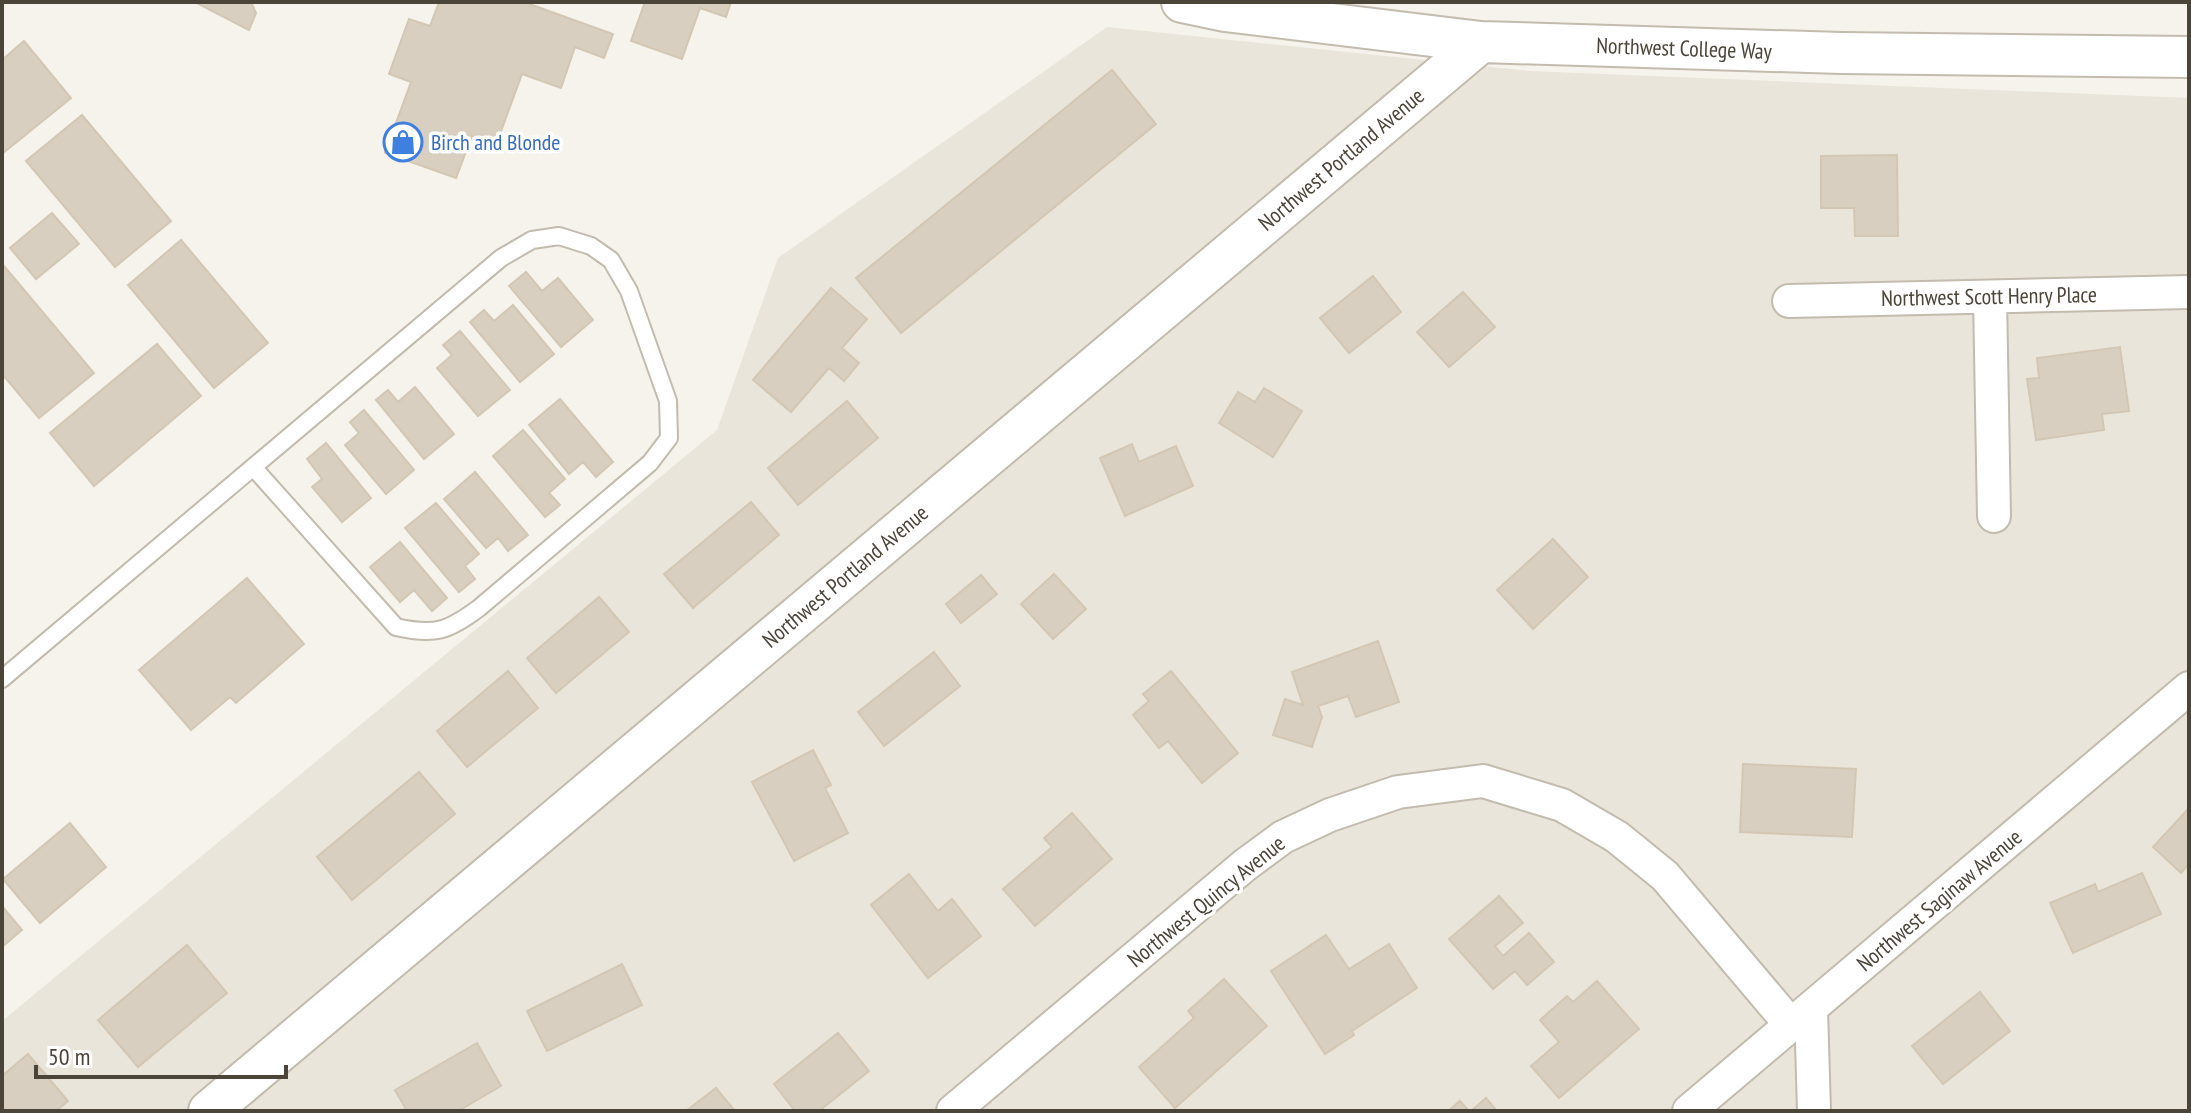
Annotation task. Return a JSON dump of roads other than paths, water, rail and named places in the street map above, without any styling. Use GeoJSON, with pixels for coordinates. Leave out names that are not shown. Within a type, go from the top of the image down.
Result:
{"type":"FeatureCollection","features":[{"type":"Feature","properties":{"kind":"street","name":"Northwest College Way"},"geometry":{"type":"LineString","coordinates":[[1182,2],[1225,11],[1481,42],[1841,53],[2189,57]]}},
{"type":"Feature","properties":{"kind":"street","name":"Northwest Portland Avenue"},"geometry":{"type":"LineString","coordinates":[[209,1111],[1481,42]]}},
{"type":"Feature","properties":{"kind":"street","name":"Northwest Scott Henry Place"},"geometry":{"type":"LineString","coordinates":[[1789,301],[2189,292]]}},
{"type":"Feature","properties":{"kind":"street"},"geometry":{"type":"LineString","coordinates":[[1990,297],[1994,516]]}},
{"type":"Feature","properties":{"kind":"street","name":"Northwest Saginaw Avenue"},"geometry":{"type":"LineString","coordinates":[[1689,1111],[2189,688]]}},
{"type":"Feature","properties":{"kind":"street","name":"Northwest Quincy Avenue"},"geometry":{"type":"LineString","coordinates":[[953,1111],[1245,865],[1283,837],[1330,815],[1398,792],[1483,781],[1562,805],[1617,837],[1665,876],[1801,1017]]}},
{"type":"Feature","properties":{"kind":"street"},"geometry":{"type":"LineString","coordinates":[[1801,1017],[1814,1111]]}},
{"type":"Feature","properties":{"kind":"lane"},"geometry":{"type":"LineString","coordinates":[[2,679],[253,467],[501,258],[532,240],[559,236],[591,246],[611,260],[629,291],[668,401],[669,438],[650,463],[479,608],[456,625],[424,634],[396,627],[253,467]]}},
{"type":"Feature","properties":{"kind":"place","name":"Birch and Blonde"},"geometry":{"type":"Point","coordinates":[403,142]}}]}
